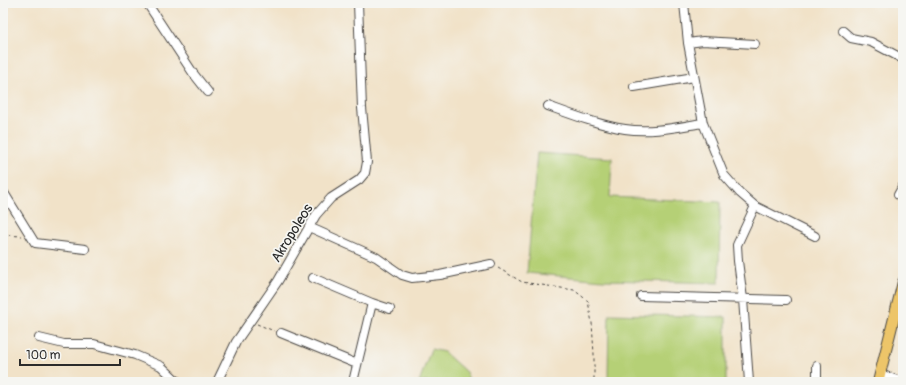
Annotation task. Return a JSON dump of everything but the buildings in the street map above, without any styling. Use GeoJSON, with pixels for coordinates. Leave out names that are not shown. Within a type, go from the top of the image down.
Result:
{"type":"FeatureCollection","features":[{"type":"Feature","properties":{"kind":"main road"},"geometry":{"type":"LineString","coordinates":[[879,378],[903,282]]}},
{"type":"Feature","properties":{"kind":"street"},"geometry":{"type":"LineString","coordinates":[[147,3],[193,73],[208,92]]}},
{"type":"Feature","properties":{"kind":"street","name":"Akropoleos"},"geometry":{"type":"LineString","coordinates":[[217,382],[236,342],[278,281],[316,215],[331,198],[359,180],[363,176],[366,168],[367,162],[362,108],[358,3]]}},
{"type":"Feature","properties":{"kind":"street"},"geometry":{"type":"LineString","coordinates":[[684,3],[688,43],[703,123],[724,175],[754,206],[815,236]]}},
{"type":"Feature","properties":{"kind":"street"},"geometry":{"type":"LineString","coordinates":[[843,32],[851,38],[871,42],[903,59]]}},
{"type":"Feature","properties":{"kind":"street"},"geometry":{"type":"LineString","coordinates":[[688,43],[703,41],[755,44]]}},
{"type":"Feature","properties":{"kind":"street"},"geometry":{"type":"LineString","coordinates":[[634,87],[694,77]]}},
{"type":"Feature","properties":{"kind":"street"},"geometry":{"type":"LineString","coordinates":[[548,106],[572,115],[626,129],[659,129],[703,123]]}},
{"type":"Feature","properties":{"kind":"street"},"geometry":{"type":"LineString","coordinates":[[898,195],[903,186]]}},
{"type":"Feature","properties":{"kind":"street"},"geometry":{"type":"LineString","coordinates":[[3,191],[35,243],[85,250]]}},
{"type":"Feature","properties":{"kind":"street"},"geometry":{"type":"LineString","coordinates":[[749,382],[743,299],[737,245],[754,206]]}},
{"type":"Feature","properties":{"kind":"street"},"geometry":{"type":"LineString","coordinates":[[309,227],[376,257],[402,275],[412,278],[440,275],[491,264]]}},
{"type":"Feature","properties":{"kind":"street"},"geometry":{"type":"LineString","coordinates":[[313,278],[390,309]]}},
{"type":"Feature","properties":{"kind":"street"},"geometry":{"type":"LineString","coordinates":[[641,296],[786,300]]}},
{"type":"Feature","properties":{"kind":"street"},"geometry":{"type":"LineString","coordinates":[[352,382],[372,303]]}},
{"type":"Feature","properties":{"kind":"street"},"geometry":{"type":"LineString","coordinates":[[280,333],[357,364]]}},
{"type":"Feature","properties":{"kind":"street"},"geometry":{"type":"LineString","coordinates":[[39,338],[64,344],[94,344],[135,355],[161,366],[178,382]]}},
{"type":"Feature","properties":{"kind":"street"},"geometry":{"type":"LineString","coordinates":[[817,366],[817,382]]}},
{"type":"Feature","properties":{"kind":"street"},"geometry":{"type":"LineString","coordinates":[[879,378],[903,382]]}},
{"type":"Feature","properties":{"kind":"path"},"geometry":{"type":"LineString","coordinates":[[3,235],[31,237]]}},
{"type":"Feature","properties":{"kind":"path"},"geometry":{"type":"LineString","coordinates":[[491,264],[522,282],[574,290],[588,301],[592,323],[594,382]]}},
{"type":"Feature","properties":{"kind":"path"},"geometry":{"type":"LineString","coordinates":[[250,321],[280,333]]}},
{"type":"Feature","properties":{"kind":"green space"},"geometry":{"type":"Polygon","coordinates":[[[537,153],[612,158],[610,197],[720,202],[719,283],[603,280],[527,273],[537,153]]]}},
{"type":"Feature","properties":{"kind":"green space"},"geometry":{"type":"Polygon","coordinates":[[[609,314],[726,317],[726,382],[608,382],[609,314]]]}},
{"type":"Feature","properties":{"kind":"green space"},"geometry":{"type":"Polygon","coordinates":[[[431,349],[444,352],[467,373],[469,382],[419,382],[431,349]]]}}]}
